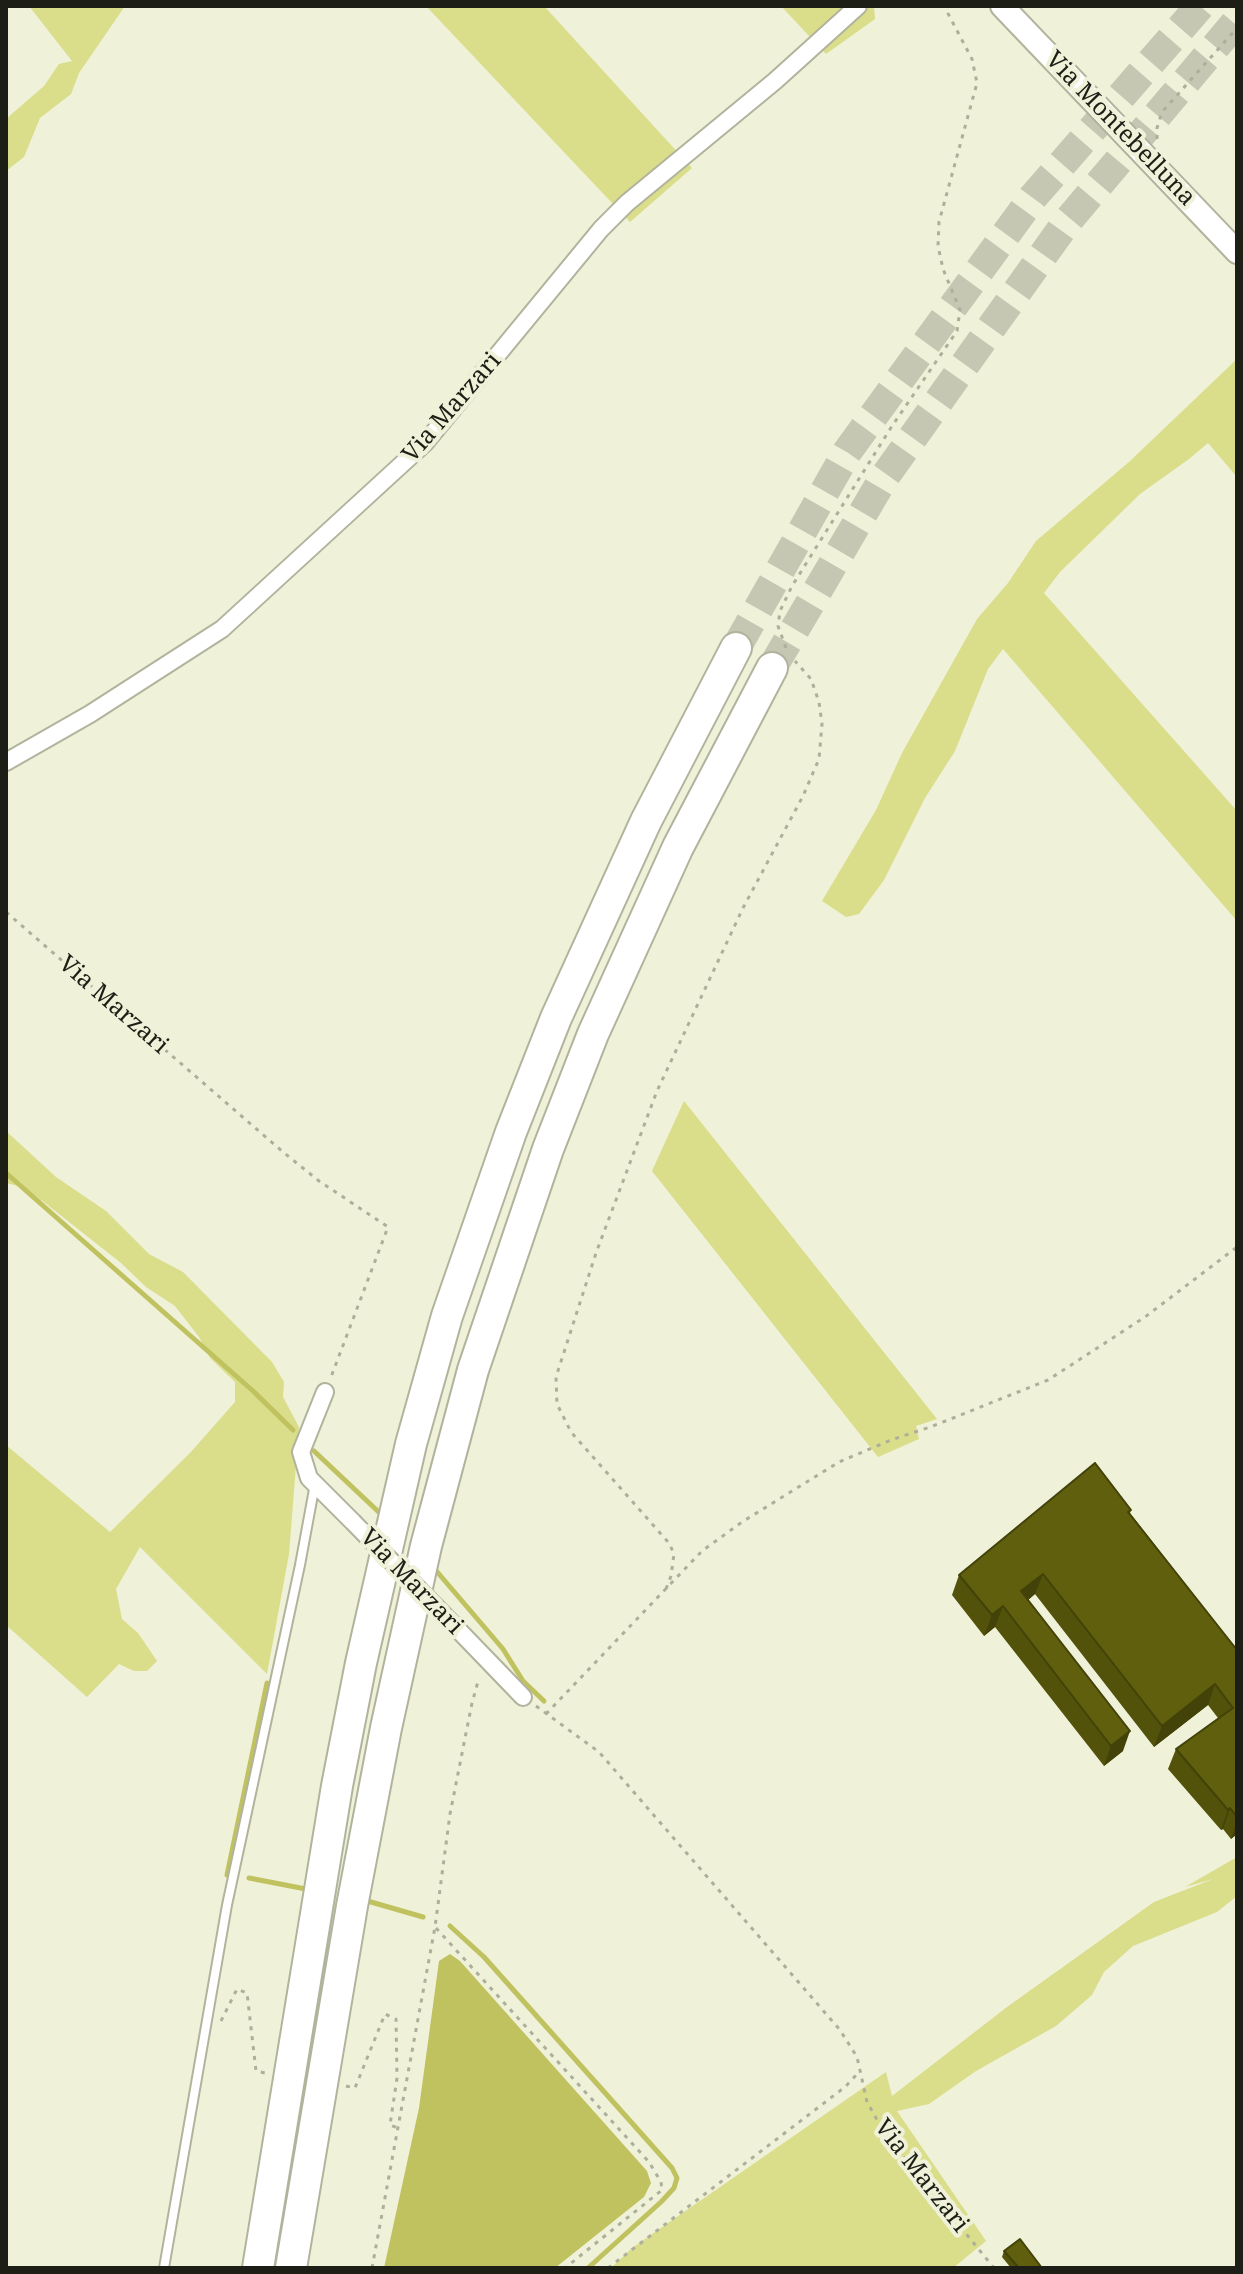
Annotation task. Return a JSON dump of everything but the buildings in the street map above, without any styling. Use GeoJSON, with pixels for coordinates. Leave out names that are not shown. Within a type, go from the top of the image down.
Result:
{"type":"FeatureCollection","features":[{"type":"Feature","properties":{"kind":"highway"},"geometry":{"type":"LineString","coordinates":[[258,2268],[337,1786],[361,1663],[411,1444],[447,1316],[511,1132],[562,1004],[646,821],[736,648]]}},
{"type":"Feature","properties":{"kind":"highway"},"geometry":{"type":"LineString","coordinates":[[291,2268],[352,1906],[386,1728],[426,1546],[478,1355],[548,1149],[593,1034],[683,836],[772,668]]}},
{"type":"Feature","properties":{"kind":"main road","name":"Via Montebelluna"},"geometry":{"type":"LineString","coordinates":[[1002,6],[1237,252]]}},
{"type":"Feature","properties":{"kind":"street","name":"Via Marzari"},"geometry":{"type":"LineString","coordinates":[[6,762],[90,714],[222,629],[425,443],[601,229],[627,203],[775,81],[858,6]]}},
{"type":"Feature","properties":{"kind":"street","name":"Via Marzari"},"geometry":{"type":"LineString","coordinates":[[325,1392],[301,1452],[309,1478],[523,1697]]}},
{"type":"Feature","properties":{"kind":"lane"},"geometry":{"type":"LineString","coordinates":[[164,2268],[227,1905],[315,1484]]}},
{"type":"Feature","properties":{"kind":"path"},"geometry":{"type":"LineString","coordinates":[[666,1589],[674,1554],[669,1543],[571,1432],[557,1404],[556,1377],[596,1253],[657,1091],[743,908],[803,796],[819,759],[822,724],[819,702],[811,679],[785,648],[778,626],[780,611],[792,586],[892,426],[957,331],[960,310],[943,269],[938,246],[939,222],[977,83],[972,59],[944,6]]}},
{"type":"Feature","properties":{"kind":"path"},"geometry":{"type":"LineString","coordinates":[[1158,140],[1157,128],[1162,112],[1237,28]]}},
{"type":"Feature","properties":{"kind":"path","name":"Via Marzari"},"geometry":{"type":"LineString","coordinates":[[6,912],[283,1152],[319,1181],[388,1227],[325,1392]]}},
{"type":"Feature","properties":{"kind":"path"},"geometry":{"type":"LineString","coordinates":[[546,1714],[702,1551],[786,1494],[839,1462],[1048,1380],[1145,1317],[1237,1247]]}},
{"type":"Feature","properties":{"kind":"path"},"geometry":{"type":"LineString","coordinates":[[372,2268],[435,1927],[450,1814],[472,1703],[485,1659]]}},
{"type":"Feature","properties":{"kind":"path","name":"Via Marzari"},"geometry":{"type":"LineString","coordinates":[[523,1697],[599,1752],[840,2030],[857,2057],[867,2102],[885,2134],[994,2268]]}},
{"type":"Feature","properties":{"kind":"path"},"geometry":{"type":"LineString","coordinates":[[435,1927],[649,2162],[661,2182],[662,2190],[565,2268]]}},
{"type":"Feature","properties":{"kind":"path"},"geometry":{"type":"LineString","coordinates":[[200,2048],[207,2050],[237,1989],[247,1993],[256,2071],[269,2075]]}},
{"type":"Feature","properties":{"kind":"path"},"geometry":{"type":"LineString","coordinates":[[346,2086],[355,2088],[385,2014],[396,2019],[397,2078],[390,2125],[398,2128]]}},
{"type":"Feature","properties":{"kind":"path"},"geometry":{"type":"LineString","coordinates":[[608,2268],[845,2087],[860,2071]]}},
{"type":"Feature","properties":{"kind":"green space"},"geometry":{"type":"Polygon","coordinates":[[[29,6],[125,6],[79,73],[71,94],[40,118],[24,157],[6,171],[6,119],[44,86],[59,64],[72,61],[29,6]]]}},
{"type":"Feature","properties":{"kind":"green space"},"geometry":{"type":"Polygon","coordinates":[[[426,6],[544,6],[692,168],[630,222],[426,6]]]}},
{"type":"Feature","properties":{"kind":"green space"},"geometry":{"type":"Polygon","coordinates":[[[781,6],[874,6],[875,19],[826,54],[781,6]]]}},
{"type":"Feature","properties":{"kind":"green space"},"geometry":{"type":"Polygon","coordinates":[[[1237,359],[1237,477],[1208,443],[1140,494],[1060,572],[1044,593],[1237,811],[1237,921],[1003,649],[988,669],[955,751],[925,798],[884,880],[859,914],[846,917],[822,901],[876,810],[902,753],[977,619],[1008,583],[1036,541],[1129,462],[1237,359]]]}},
{"type":"Feature","properties":{"kind":"green space"},"geometry":{"type":"Polygon","coordinates":[[[684,1101],[937,1419],[916,1426],[919,1439],[878,1457],[652,1171],[684,1101]]]}},
{"type":"Feature","properties":{"kind":"green space"},"geometry":{"type":"Polygon","coordinates":[[[6,1131],[56,1177],[106,1211],[149,1254],[183,1272],[272,1362],[284,1382],[283,1397],[299,1427],[289,1554],[267,1674],[140,1547],[116,1589],[122,1619],[138,1633],[157,1661],[147,1671],[134,1671],[119,1664],[87,1697],[6,1625],[6,1445],[110,1532],[190,1453],[235,1402],[235,1382],[210,1358],[199,1337],[175,1306],[146,1287],[121,1263],[45,1203],[23,1187],[6,1183],[6,1131]]]}},
{"type":"Feature","properties":{"kind":"green space"},"geometry":{"type":"Polygon","coordinates":[[[1237,1857],[1237,1896],[1217,1912],[1133,1946],[1104,1972],[1092,1995],[1056,2026],[976,2071],[929,2104],[897,2111],[986,2241],[953,2268],[611,2268],[632,2248],[886,2072],[892,2096],[1007,2007],[1154,1902],[1213,1879],[1185,1887],[1237,1857]]]}},
{"type":"Feature","properties":{"kind":"shaded area"},"geometry":{"type":"Polygon","coordinates":[[[450,1954],[460,1961],[647,2171],[651,2183],[644,2197],[555,2268],[384,2268],[419,2108],[439,1961],[450,1954]]]}},
{"type":"Feature","properties":{"kind":"waterway"},"geometry":{"type":"LineString","coordinates":[[6,1173],[293,1430]]}},
{"type":"Feature","properties":{"kind":"waterway"},"geometry":{"type":"LineString","coordinates":[[314,1451],[384,1517]]}},
{"type":"Feature","properties":{"kind":"waterway"},"geometry":{"type":"LineString","coordinates":[[433,1567],[503,1649],[523,1681],[544,1701]]}},
{"type":"Feature","properties":{"kind":"waterway"},"geometry":{"type":"LineString","coordinates":[[227,1875],[267,1683]]}},
{"type":"Feature","properties":{"kind":"waterway"},"geometry":{"type":"LineString","coordinates":[[249,1878],[311,1890]]}},
{"type":"Feature","properties":{"kind":"waterway"},"geometry":{"type":"LineString","coordinates":[[364,1900],[423,1917]]}},
{"type":"Feature","properties":{"kind":"waterway"},"geometry":{"type":"LineString","coordinates":[[450,1926],[484,1957],[672,2168],[677,2178],[674,2188],[661,2202],[588,2268]]}},
{"type":"Feature","properties":{"kind":"tunnel"},"geometry":{"type":"LineString","coordinates":[[736,648],[847,452],[1033,197],[1200,6]]}},
{"type":"Feature","properties":{"kind":"tunnel"},"geometry":{"type":"LineString","coordinates":[[772,668],[883,479],[1066,223],[1237,21]]}}]}
